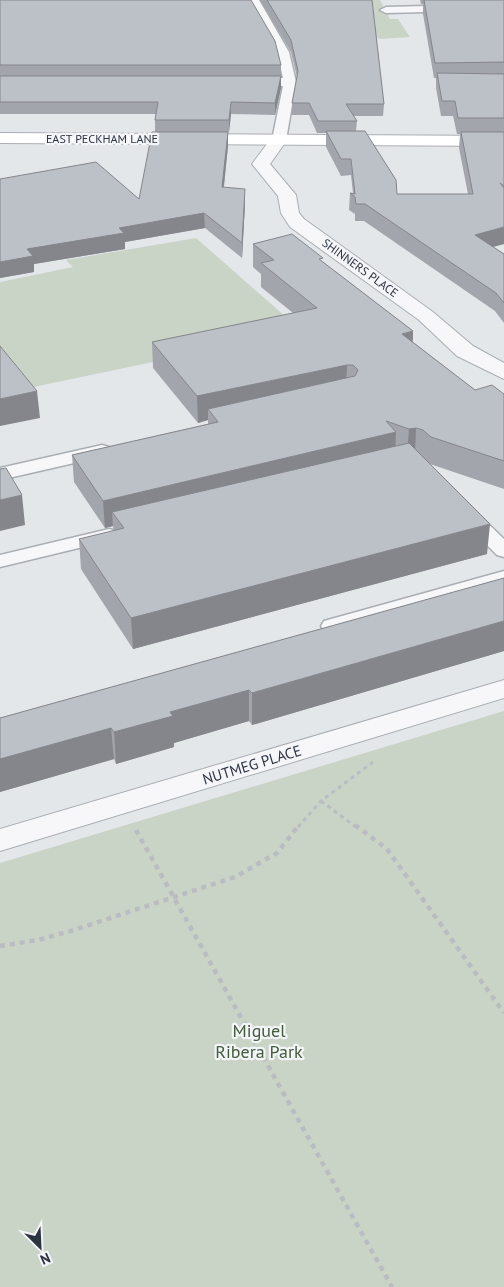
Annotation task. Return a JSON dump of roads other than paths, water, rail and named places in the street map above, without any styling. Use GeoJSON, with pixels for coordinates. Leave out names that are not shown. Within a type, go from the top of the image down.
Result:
{"type":"FeatureCollection","features":[{"type":"Feature","properties":{"kind":"street","name":"EAST PECKHAM LANE"},"geometry":{"type":"LineString","coordinates":[[0,138],[504,141]]}},
{"type":"Feature","properties":{"kind":"street","name":"SHINNERS PLACE"},"geometry":{"type":"LineString","coordinates":[[279,140],[261,164],[287,194],[290,213],[297,223],[426,316],[465,351],[504,372]]}},
{"type":"Feature","properties":{"kind":"street","name":"NUTMEG PLACE"},"geometry":{"type":"LineString","coordinates":[[0,840],[504,689]]}},
{"type":"Feature","properties":{"kind":"lane"},"geometry":{"type":"LineString","coordinates":[[253,0],[283,52],[290,82],[279,140]]}},
{"type":"Feature","properties":{"kind":"lane"},"geometry":{"type":"LineString","coordinates":[[386,10],[504,6]]}},
{"type":"Feature","properties":{"kind":"lane"},"geometry":{"type":"LineString","coordinates":[[242,82],[290,82]]}},
{"type":"Feature","properties":{"kind":"lane"},"geometry":{"type":"LineString","coordinates":[[0,474],[115,448]]}},
{"type":"Feature","properties":{"kind":"lane"},"geometry":{"type":"LineString","coordinates":[[456,503],[504,551]]}},
{"type":"Feature","properties":{"kind":"lane"},"geometry":{"type":"LineString","coordinates":[[0,562],[125,531]]}},
{"type":"Feature","properties":{"kind":"lane"},"geometry":{"type":"LineString","coordinates":[[314,631],[504,577]]}},
{"type":"Feature","properties":{"kind":"park label","name":"Miguel Ribera Park"},"geometry":{"type":"Point","coordinates":[259,1041]}}]}
